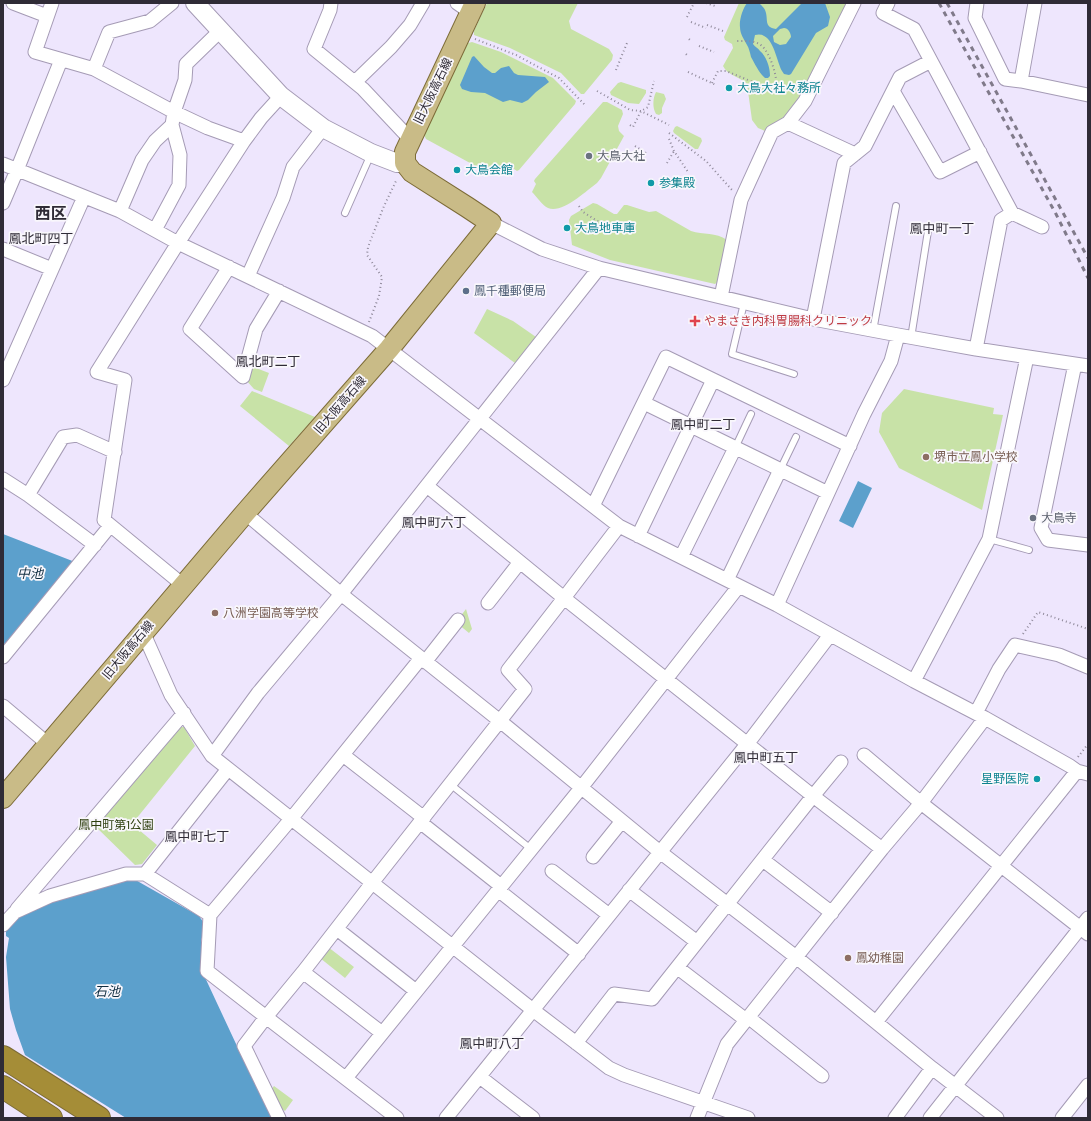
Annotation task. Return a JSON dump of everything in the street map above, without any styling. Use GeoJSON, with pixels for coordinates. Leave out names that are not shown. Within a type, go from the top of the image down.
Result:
{"type":"FeatureCollection","features":[{"type":"Feature","properties":{"kind":"highway"},"geometry":{"type":"LineString","coordinates":[[3,1057],[99,1118]]}},
{"type":"Feature","properties":{"kind":"highway"},"geometry":{"type":"LineString","coordinates":[[3,1087],[51,1118]]}},
{"type":"Feature","properties":{"kind":"main road","name":"旧大阪高石線"},"geometry":{"type":"LineString","coordinates":[[406,163],[405,152],[410,139],[467,6]]}},
{"type":"Feature","properties":{"kind":"main road"},"geometry":{"type":"LineString","coordinates":[[406,163],[412,172],[467,206],[491,223]]}},
{"type":"Feature","properties":{"kind":"main road","name":"旧大阪高石線"},"geometry":{"type":"LineString","coordinates":[[3,798],[182,585],[389,349],[491,223]]}},
{"type":"Feature","properties":{"kind":"street"},"geometry":{"type":"LineString","coordinates":[[13,3],[47,16]]}},
{"type":"Feature","properties":{"kind":"street"},"geometry":{"type":"LineString","coordinates":[[52,3],[35,52],[94,69],[174,112],[208,128],[244,141]]}},
{"type":"Feature","properties":{"kind":"street"},"geometry":{"type":"LineString","coordinates":[[94,69],[109,32],[150,21],[172,3]]}},
{"type":"Feature","properties":{"kind":"street"},"geometry":{"type":"LineString","coordinates":[[195,3],[281,96],[323,128],[371,153],[397,163],[406,163]]}},
{"type":"Feature","properties":{"kind":"street"},"geometry":{"type":"LineString","coordinates":[[331,3],[330,10],[314,49],[363,89],[410,139]]}},
{"type":"Feature","properties":{"kind":"street"},"geometry":{"type":"LineString","coordinates":[[354,82],[391,47],[410,25],[423,3]]}},
{"type":"Feature","properties":{"kind":"street"},"geometry":{"type":"LineString","coordinates":[[721,297],[740,200],[772,132],[788,122],[806,101],[854,3]]}},
{"type":"Feature","properties":{"kind":"street"},"geometry":{"type":"LineString","coordinates":[[888,3],[883,13],[914,29],[1012,213],[1042,227]]}},
{"type":"Feature","properties":{"kind":"street"},"geometry":{"type":"LineString","coordinates":[[977,3],[975,18],[1005,79],[1022,81],[1088,95]]}},
{"type":"Feature","properties":{"kind":"street"},"geometry":{"type":"LineString","coordinates":[[1022,81],[1035,3]]}},
{"type":"Feature","properties":{"kind":"street"},"geometry":{"type":"LineString","coordinates":[[155,230],[179,185],[180,155],[172,125],[174,112],[185,80],[186,64],[221,30]]}},
{"type":"Feature","properties":{"kind":"street"},"geometry":{"type":"LineString","coordinates":[[3,203],[61,60]]}},
{"type":"Feature","properties":{"kind":"street"},"geometry":{"type":"LineString","coordinates":[[813,319],[844,163],[865,146],[900,77],[931,61]]}},
{"type":"Feature","properties":{"kind":"street"},"geometry":{"type":"LineString","coordinates":[[893,91],[940,172],[980,152]]}},
{"type":"Feature","properties":{"kind":"street"},"geometry":{"type":"LineString","coordinates":[[182,585],[104,520],[125,380],[97,372],[244,141],[261,118],[281,96]]}},
{"type":"Feature","properties":{"kind":"street"},"geometry":{"type":"LineString","coordinates":[[788,122],[855,154]]}},
{"type":"Feature","properties":{"kind":"street"},"geometry":{"type":"LineString","coordinates":[[120,211],[142,160],[155,141],[172,125]]}},
{"type":"Feature","properties":{"kind":"street"},"geometry":{"type":"LineString","coordinates":[[248,276],[283,198],[294,167],[323,128]]}},
{"type":"Feature","properties":{"kind":"street"},"geometry":{"type":"LineString","coordinates":[[3,164],[120,211],[178,243],[365,332],[619,526],[777,605],[1078,770],[876,1022]]}},
{"type":"Feature","properties":{"kind":"street"},"geometry":{"type":"LineString","coordinates":[[3,380],[84,196]]}},
{"type":"Feature","properties":{"kind":"street"},"geometry":{"type":"LineString","coordinates":[[976,349],[1001,220],[1012,213]]}},
{"type":"Feature","properties":{"kind":"street"},"geometry":{"type":"LineString","coordinates":[[491,223],[542,249],[598,268],[744,303],[813,319],[904,337],[1088,366]]}},
{"type":"Feature","properties":{"kind":"street"},"geometry":{"type":"LineString","coordinates":[[3,249],[52,269]]}},
{"type":"Feature","properties":{"kind":"street"},"geometry":{"type":"LineString","coordinates":[[229,267],[190,329],[242,377],[256,329],[279,291]]}},
{"type":"Feature","properties":{"kind":"street"},"geometry":{"type":"LineString","coordinates":[[212,756],[258,693],[341,594],[598,268]]}},
{"type":"Feature","properties":{"kind":"street"},"geometry":{"type":"LineString","coordinates":[[777,605],[864,414],[904,337]]}},
{"type":"Feature","properties":{"kind":"street"},"geometry":{"type":"LineString","coordinates":[[593,506],[666,357],[850,446]]}},
{"type":"Feature","properties":{"kind":"street"},"geometry":{"type":"LineString","coordinates":[[914,681],[989,540],[1027,357]]}},
{"type":"Feature","properties":{"kind":"street"},"geometry":{"type":"LineString","coordinates":[[1074,364],[1041,528],[1048,540],[1088,545]]}},
{"type":"Feature","properties":{"kind":"street"},"geometry":{"type":"LineString","coordinates":[[638,536],[713,380]]}},
{"type":"Feature","properties":{"kind":"street"},"geometry":{"type":"LineString","coordinates":[[644,403],[828,493]]}},
{"type":"Feature","properties":{"kind":"street"},"geometry":{"type":"LineString","coordinates":[[28,495],[63,437],[77,435],[115,452]]}},
{"type":"Feature","properties":{"kind":"street"},"geometry":{"type":"LineString","coordinates":[[681,557],[735,448]]}},
{"type":"Feature","properties":{"kind":"street"},"geometry":{"type":"LineString","coordinates":[[346,1078],[581,788],[666,679],[733,583],[780,470]]}},
{"type":"Feature","properties":{"kind":"street"},"geometry":{"type":"LineString","coordinates":[[3,479],[28,495],[95,544]]}},
{"type":"Feature","properties":{"kind":"street"},"geometry":{"type":"LineString","coordinates":[[427,486],[564,598],[882,849]]}},
{"type":"Feature","properties":{"kind":"street"},"geometry":{"type":"LineString","coordinates":[[245,513],[341,594],[660,852],[796,957],[932,1068],[997,1118]]}},
{"type":"Feature","properties":{"kind":"street"},"geometry":{"type":"LineString","coordinates":[[3,656],[110,526]]}},
{"type":"Feature","properties":{"kind":"street"},"geometry":{"type":"LineString","coordinates":[[279,1118],[244,1046],[526,689],[508,670],[619,526]]}},
{"type":"Feature","properties":{"kind":"street"},"geometry":{"type":"LineString","coordinates":[[488,603],[520,562]]}},
{"type":"Feature","properties":{"kind":"street"},"geometry":{"type":"LineString","coordinates":[[398,1118],[207,971],[210,916],[343,755],[458,620]]}},
{"type":"Feature","properties":{"kind":"street"},"geometry":{"type":"LineString","coordinates":[[143,632],[171,695],[212,756],[228,769],[533,1010],[609,1068],[624,1075],[748,1118]]}},
{"type":"Feature","properties":{"kind":"street"},"geometry":{"type":"LineString","coordinates":[[446,1118],[748,743],[830,635]]}},
{"type":"Feature","properties":{"kind":"street"},"geometry":{"type":"LineString","coordinates":[[697,1118],[727,1044],[882,849],[921,803],[980,715],[999,669],[1015,645],[1059,655],[1088,668]]}},
{"type":"Feature","properties":{"kind":"street"},"geometry":{"type":"LineString","coordinates":[[3,706],[48,744]]}},
{"type":"Feature","properties":{"kind":"street"},"geometry":{"type":"LineString","coordinates":[[3,926],[184,713]]}},
{"type":"Feature","properties":{"kind":"street"},"geometry":{"type":"LineString","coordinates":[[343,755],[422,820],[499,888],[579,954]]}},
{"type":"Feature","properties":{"kind":"street"},"geometry":{"type":"LineString","coordinates":[[864,755],[1000,866],[1085,927],[930,1118]]}},
{"type":"Feature","properties":{"kind":"street"},"geometry":{"type":"LineString","coordinates":[[576,1043],[614,994],[652,999],[841,762]]}},
{"type":"Feature","properties":{"kind":"street"},"geometry":{"type":"LineString","coordinates":[[145,874],[228,769]]}},
{"type":"Feature","properties":{"kind":"street"},"geometry":{"type":"LineString","coordinates":[[593,857],[622,821]]}},
{"type":"Feature","properties":{"kind":"street"},"geometry":{"type":"LineString","coordinates":[[763,860],[832,912]]}},
{"type":"Feature","properties":{"kind":"street"},"geometry":{"type":"LineString","coordinates":[[552,872],[609,915]]}},
{"type":"Feature","properties":{"kind":"street"},"geometry":{"type":"LineString","coordinates":[[15,912],[50,896],[126,874],[145,874],[210,916]]}},
{"type":"Feature","properties":{"kind":"street"},"geometry":{"type":"LineString","coordinates":[[629,890],[698,942]]}},
{"type":"Feature","properties":{"kind":"street"},"geometry":{"type":"LineString","coordinates":[[337,929],[416,991]]}},
{"type":"Feature","properties":{"kind":"street"},"geometry":{"type":"LineString","coordinates":[[678,968],[747,1018],[822,1076]]}},
{"type":"Feature","properties":{"kind":"street"},"geometry":{"type":"LineString","coordinates":[[303,972],[382,1033]]}},
{"type":"Feature","properties":{"kind":"street"},"geometry":{"type":"LineString","coordinates":[[895,1118],[932,1068]]}},
{"type":"Feature","properties":{"kind":"street"},"geometry":{"type":"LineString","coordinates":[[480,1077],[533,1118]]}},
{"type":"Feature","properties":{"kind":"street"},"geometry":{"type":"LineString","coordinates":[[1062,1118],[1088,1085]]}},
{"type":"Feature","properties":{"kind":"lane"},"geometry":{"type":"LineString","coordinates":[[345,213],[371,153]]}},
{"type":"Feature","properties":{"kind":"lane"},"geometry":{"type":"LineString","coordinates":[[873,330],[896,206]]}},
{"type":"Feature","properties":{"kind":"lane"},"geometry":{"type":"LineString","coordinates":[[904,337],[928,231]]}},
{"type":"Feature","properties":{"kind":"lane"},"geometry":{"type":"LineString","coordinates":[[744,303],[732,354],[794,374]]}},
{"type":"Feature","properties":{"kind":"lane"},"geometry":{"type":"LineString","coordinates":[[735,448],[751,414]]}},
{"type":"Feature","properties":{"kind":"lane"},"geometry":{"type":"LineString","coordinates":[[780,470],[796,437]]}},
{"type":"Feature","properties":{"kind":"lane"},"geometry":{"type":"LineString","coordinates":[[989,540],[1029,550]]}},
{"type":"Feature","properties":{"kind":"lane"},"geometry":{"type":"LineString","coordinates":[[450,784],[531,849]]}},
{"type":"Feature","properties":{"kind":"path"},"geometry":{"type":"LineString","coordinates":[[687,17],[694,3]]}},
{"type":"Feature","properties":{"kind":"path"},"geometry":{"type":"LineString","coordinates":[[706,3],[715,6]]}},
{"type":"Feature","properties":{"kind":"path"},"geometry":{"type":"LineString","coordinates":[[691,22],[706,28]]}},
{"type":"Feature","properties":{"kind":"path"},"geometry":{"type":"LineString","coordinates":[[707,24],[723,31]]}},
{"type":"Feature","properties":{"kind":"path"},"geometry":{"type":"LineString","coordinates":[[470,37],[516,55],[559,78],[585,105]]}},
{"type":"Feature","properties":{"kind":"path"},"geometry":{"type":"LineString","coordinates":[[712,83],[718,71],[726,71],[770,89],[775,87],[775,76],[772,63],[767,52],[762,46],[752,41],[737,41]]}},
{"type":"Feature","properties":{"kind":"path"},"geometry":{"type":"LineString","coordinates":[[616,70],[627,43]]}},
{"type":"Feature","properties":{"kind":"path"},"geometry":{"type":"LineString","coordinates":[[699,46],[714,52]]}},
{"type":"Feature","properties":{"kind":"path"},"geometry":{"type":"LineString","coordinates":[[688,72],[716,85]]}},
{"type":"Feature","properties":{"kind":"path"},"geometry":{"type":"LineString","coordinates":[[630,125],[633,127],[640,111],[648,107],[654,80]]}},
{"type":"Feature","properties":{"kind":"path"},"geometry":{"type":"LineString","coordinates":[[597,91],[630,110],[640,111],[668,125]]}},
{"type":"Feature","properties":{"kind":"path"},"geometry":{"type":"LineString","coordinates":[[669,133],[706,161],[740,200]]}},
{"type":"Feature","properties":{"kind":"path"},"geometry":{"type":"LineString","coordinates":[[669,139],[674,151],[688,172]]}},
{"type":"Feature","properties":{"kind":"path"},"geometry":{"type":"LineString","coordinates":[[635,146],[646,152]]}},
{"type":"Feature","properties":{"kind":"path"},"geometry":{"type":"LineString","coordinates":[[667,163],[674,151]]}},
{"type":"Feature","properties":{"kind":"path"},"geometry":{"type":"LineString","coordinates":[[365,332],[379,296],[382,277],[367,254],[368,247],[384,206],[406,163]]}},
{"type":"Feature","properties":{"kind":"path"},"geometry":{"type":"LineString","coordinates":[[579,206],[583,212],[599,222]]}},
{"type":"Feature","properties":{"kind":"path"},"geometry":{"type":"LineString","coordinates":[[1015,645],[1038,612],[1088,628]]}},
{"type":"Feature","properties":{"kind":"path"},"geometry":{"type":"LineString","coordinates":[[1078,770],[1088,744]]}},
{"type":"Feature","properties":{"kind":"green space"},"geometry":{"type":"Polygon","coordinates":[[[487,3],[578,3],[569,21],[571,29],[609,49],[613,55],[612,60],[584,94],[581,94],[561,73],[510,48],[474,35],[474,31],[487,3]]]}},
{"type":"Feature","properties":{"kind":"green space"},"geometry":{"type":"Polygon","coordinates":[[[739,3],[849,3],[800,102],[783,120],[769,130],[765,131],[758,128],[752,120],[747,84],[727,72],[723,66],[733,48],[732,44],[725,40],[724,37],[739,3]]]}},
{"type":"Feature","properties":{"kind":"green space"},"geometry":{"type":"Polygon","coordinates":[[[472,42],[501,52],[553,78],[576,101],[517,171],[508,165],[492,175],[426,139],[424,135],[468,43],[472,42]]]}},
{"type":"Feature","properties":{"kind":"green space"},"geometry":{"type":"Polygon","coordinates":[[[621,82],[646,90],[646,93],[639,104],[628,103],[611,95],[610,92],[618,83],[621,82]]]}},
{"type":"Feature","properties":{"kind":"green space"},"geometry":{"type":"Polygon","coordinates":[[[656,92],[664,94],[666,99],[662,108],[662,113],[659,115],[656,114],[653,106],[656,92]]]}},
{"type":"Feature","properties":{"kind":"green space"},"geometry":{"type":"Polygon","coordinates":[[[603,102],[607,102],[622,110],[623,114],[618,126],[619,131],[624,136],[597,183],[567,205],[554,209],[546,207],[532,192],[536,184],[534,181],[535,179],[603,102]]]}},
{"type":"Feature","properties":{"kind":"green space"},"geometry":{"type":"Polygon","coordinates":[[[677,126],[701,138],[702,141],[698,149],[695,149],[674,133],[673,131],[677,126]]]}},
{"type":"Feature","properties":{"kind":"green space"},"geometry":{"type":"Polygon","coordinates":[[[593,203],[614,214],[617,214],[624,205],[649,212],[656,211],[691,231],[723,237],[727,240],[720,280],[715,284],[610,260],[572,245],[569,220],[571,216],[593,203]]]}},
{"type":"Feature","properties":{"kind":"green space"},"geometry":{"type":"Polygon","coordinates":[[[487,309],[513,321],[536,337],[515,363],[474,333],[487,309]]]}},
{"type":"Feature","properties":{"kind":"green space"},"geometry":{"type":"Polygon","coordinates":[[[251,366],[269,373],[262,392],[254,389],[246,380],[251,366]]]}},
{"type":"Feature","properties":{"kind":"green space"},"geometry":{"type":"Polygon","coordinates":[[[904,389],[994,408],[993,414],[1003,415],[982,510],[899,468],[879,432],[882,413],[904,389]]]}},
{"type":"Feature","properties":{"kind":"green space"},"geometry":{"type":"Polygon","coordinates":[[[252,391],[315,417],[289,446],[240,406],[252,391]]]}},
{"type":"Feature","properties":{"kind":"green space"},"geometry":{"type":"Polygon","coordinates":[[[466,609],[472,629],[469,633],[458,624],[460,617],[466,609]]]}},
{"type":"Feature","properties":{"kind":"green space","name":"鳳中町第1公園"},"geometry":{"type":"Polygon","coordinates":[[[177,727],[184,727],[195,746],[132,824],[157,845],[142,864],[135,865],[94,825],[177,727]]]}},
{"type":"Feature","properties":{"kind":"green space"},"geometry":{"type":"Polygon","coordinates":[[[328,947],[354,967],[345,978],[320,958],[328,947]]]}},
{"type":"Feature","properties":{"kind":"green space"},"geometry":{"type":"Polygon","coordinates":[[[274,1086],[293,1100],[285,1111],[275,1104],[269,1092],[274,1086]]]}},
{"type":"Feature","properties":{"kind":"water"},"geometry":{"type":"Polygon","coordinates":[[[747,3],[759,3],[765,10],[769,26],[776,29],[802,3],[825,3],[830,17],[828,26],[816,33],[789,75],[784,74],[782,71],[770,41],[761,35],[755,35],[753,44],[765,56],[769,66],[770,76],[765,78],[751,57],[742,36],[740,21],[747,3]],[[784,28],[780,29],[773,36],[774,42],[780,45],[786,44],[791,37],[789,31],[784,28]]]}},
{"type":"Feature","properties":{"kind":"water"},"geometry":{"type":"Polygon","coordinates":[[[474,56],[492,73],[509,66],[514,73],[518,75],[545,77],[549,82],[528,100],[522,103],[510,100],[503,102],[485,93],[471,92],[462,89],[460,85],[472,57],[474,56]]]}},
{"type":"Feature","properties":{"kind":"water"},"geometry":{"type":"Polygon","coordinates":[[[858,481],[872,488],[853,528],[839,521],[858,481]]]}},
{"type":"Feature","properties":{"kind":"water","name":"中池"},"geometry":{"type":"Polygon","coordinates":[[[3,534],[75,562],[3,646],[3,534]]]}},
{"type":"Feature","properties":{"kind":"water","name":"石池"},"geometry":{"type":"Polygon","coordinates":[[[132,878],[199,916],[206,926],[201,940],[202,971],[244,1061],[274,1118],[126,1118],[25,1055],[10,1009],[6,957],[9,938],[6,936],[6,928],[16,917],[51,901],[132,878]]]}},
{"type":"Feature","properties":{"kind":"railway"},"geometry":{"type":"LineString","coordinates":[[939,3],[1056,214],[1088,278]]}},
{"type":"Feature","properties":{"kind":"railway"},"geometry":{"type":"LineString","coordinates":[[947,3],[1088,258]]}},
{"type":"Feature","properties":{"kind":"place","name":"大鳥大社々務所"},"geometry":{"type":"Point","coordinates":[729,88]}},
{"type":"Feature","properties":{"kind":"place","name":"大鳥大社"},"geometry":{"type":"Point","coordinates":[589,156]}},
{"type":"Feature","properties":{"kind":"place","name":"大鳥会館"},"geometry":{"type":"Point","coordinates":[457,170]}},
{"type":"Feature","properties":{"kind":"place","name":"参集殿"},"geometry":{"type":"Point","coordinates":[651,183]}},
{"type":"Feature","properties":{"kind":"place","name":"大鳥地車庫"},"geometry":{"type":"Point","coordinates":[567,228]}},
{"type":"Feature","properties":{"kind":"place","name":"鳳千種郵便局"},"geometry":{"type":"Point","coordinates":[466,291]}},
{"type":"Feature","properties":{"kind":"place","name":"やまさき内科胃腸科クリニック"},"geometry":{"type":"Point","coordinates":[695,321]}},
{"type":"Feature","properties":{"kind":"place","name":"堺市立鳳小学校"},"geometry":{"type":"Point","coordinates":[926,457]}},
{"type":"Feature","properties":{"kind":"place","name":"大鳥寺"},"geometry":{"type":"Point","coordinates":[1033,518]}},
{"type":"Feature","properties":{"kind":"place","name":"八洲学園高等学校"},"geometry":{"type":"Point","coordinates":[215,613]}},
{"type":"Feature","properties":{"kind":"place","name":"星野医院"},"geometry":{"type":"Point","coordinates":[1037,779]}},
{"type":"Feature","properties":{"kind":"place","name":"鳳幼稚園"},"geometry":{"type":"Point","coordinates":[848,958]}},
{"type":"Feature","properties":{"kind":"district","name":"西区"},"geometry":{"type":"Point","coordinates":[51,213]}},
{"type":"Feature","properties":{"kind":"district","name":"鳳中町一丁"},"geometry":{"type":"Point","coordinates":[942,228]}},
{"type":"Feature","properties":{"kind":"district","name":"鳳北町四丁"},"geometry":{"type":"Point","coordinates":[41,238]}},
{"type":"Feature","properties":{"kind":"district","name":"鳳北町二丁"},"geometry":{"type":"Point","coordinates":[268,361]}},
{"type":"Feature","properties":{"kind":"district","name":"鳳中町二丁"},"geometry":{"type":"Point","coordinates":[703,424]}},
{"type":"Feature","properties":{"kind":"district","name":"鳳中町六丁"},"geometry":{"type":"Point","coordinates":[434,522]}},
{"type":"Feature","properties":{"kind":"district","name":"鳳中町五丁"},"geometry":{"type":"Point","coordinates":[766,757]}},
{"type":"Feature","properties":{"kind":"district","name":"鳳中町七丁"},"geometry":{"type":"Point","coordinates":[197,836]}},
{"type":"Feature","properties":{"kind":"district","name":"鳳中町八丁"},"geometry":{"type":"Point","coordinates":[492,1043]}}]}
